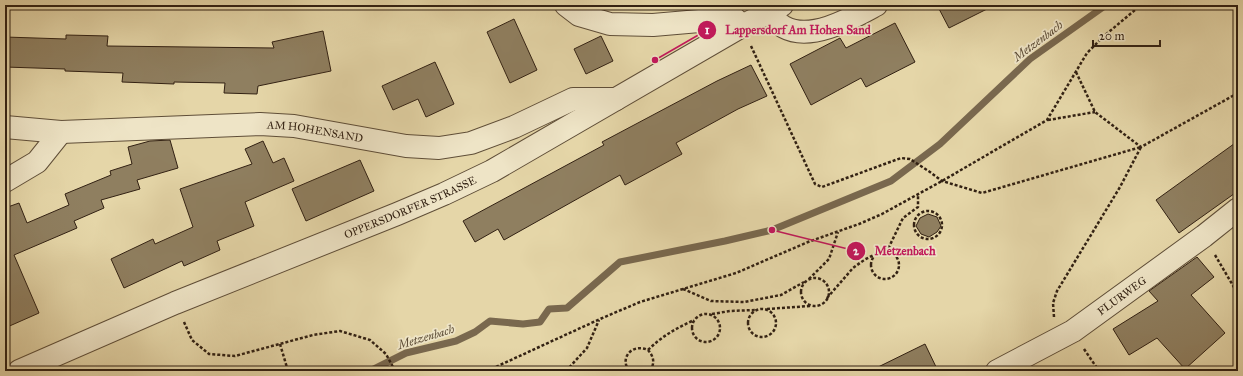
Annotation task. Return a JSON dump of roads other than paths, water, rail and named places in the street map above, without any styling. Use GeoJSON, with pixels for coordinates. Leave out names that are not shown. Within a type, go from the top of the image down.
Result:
{"type":"FeatureCollection","features":[{"type":"Feature","properties":{"kind":"street"},"geometry":{"type":"LineString","coordinates":[[566,5],[579,15],[610,24],[653,26],[734,18],[742,26]]}},
{"type":"Feature","properties":{"kind":"street"},"geometry":{"type":"LineString","coordinates":[[775,9],[783,27],[803,33],[824,30],[876,5]]}},
{"type":"Feature","properties":{"kind":"street","name":"OPPERSDORFER STRASSE"},"geometry":{"type":"LineString","coordinates":[[19,371],[175,303],[444,194],[492,171],[742,26],[775,9]]}},
{"type":"Feature","properties":{"kind":"street","name":"AM HOHENSAND"},"geometry":{"type":"LineString","coordinates":[[5,126],[61,132],[260,124],[294,126],[406,146],[439,148],[471,143],[514,127],[573,99],[616,99]]}},
{"type":"Feature","properties":{"kind":"street"},"geometry":{"type":"LineString","coordinates":[[5,181],[37,162],[61,132]]}},
{"type":"Feature","properties":{"kind":"street","name":"FLURWEG"},"geometry":{"type":"LineString","coordinates":[[997,371],[1073,332],[1204,236],[1238,209]]}},
{"type":"Feature","properties":{"kind":"waterway","name":"Metzenbach"},"geometry":{"type":"LineString","coordinates":[[370,371],[406,353],[456,341],[475,332],[490,321],[523,324],[540,322],[549,309],[567,308],[620,262],[772,230],[891,181],[940,144],[1030,59],[1106,5]]}},
{"type":"Feature","properties":{"kind":"place","name":"Lappersdorf Am Hohen Sand"},"geometry":{"type":"Point","coordinates":[655,60]}},
{"type":"Feature","properties":{"kind":"place","name":"Metzenbach"},"geometry":{"type":"Point","coordinates":[772,230]}}]}
